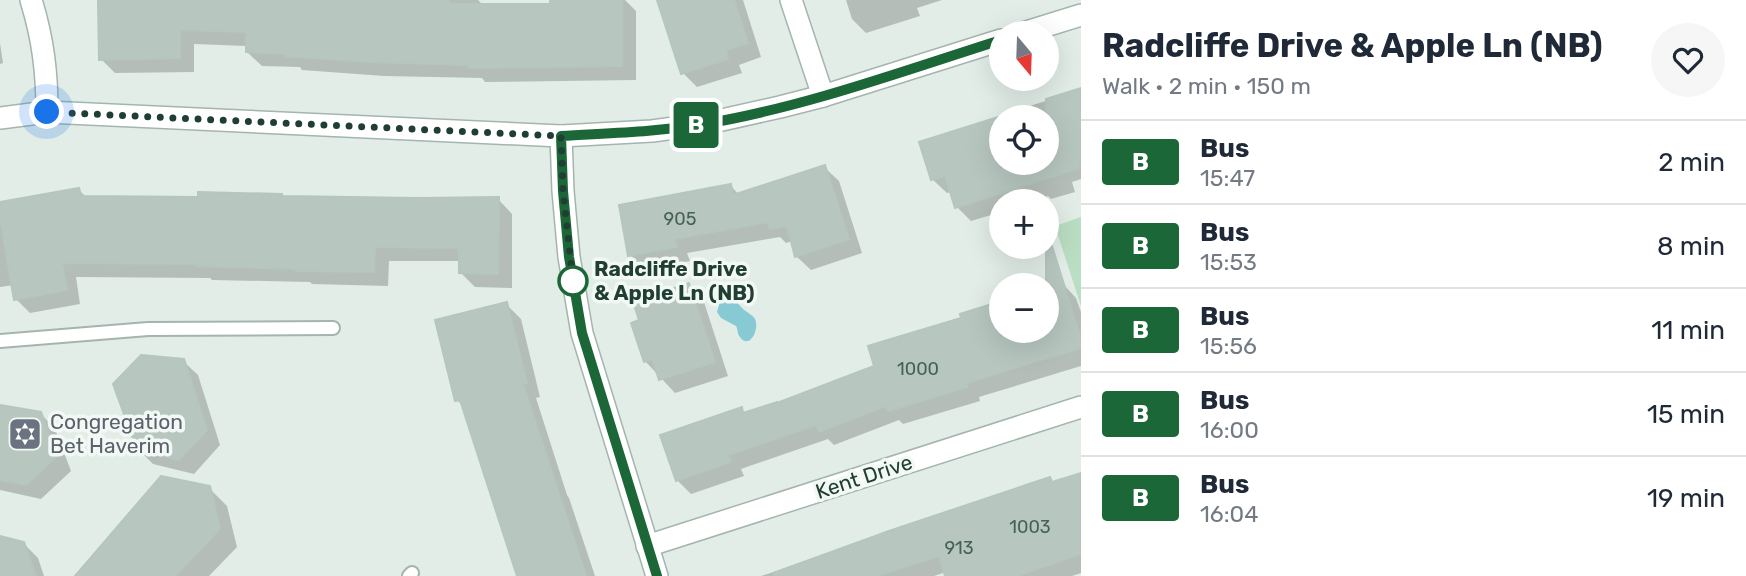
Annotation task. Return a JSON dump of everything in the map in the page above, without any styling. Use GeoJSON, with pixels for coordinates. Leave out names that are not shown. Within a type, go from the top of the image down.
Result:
{"type":"FeatureCollection","features":[{"type":"Feature","properties":{"kind":"street"},"geometry":{"type":"LineString","coordinates":[[31,0],[40,30],[47,78],[47,112]]}},
{"type":"Feature","properties":{"kind":"street"},"geometry":{"type":"LineString","coordinates":[[791,0],[823,96]]}},
{"type":"Feature","properties":{"kind":"street"},"geometry":{"type":"LineString","coordinates":[[1059,22],[1081,15]]}},
{"type":"Feature","properties":{"kind":"street"},"geometry":{"type":"LineString","coordinates":[[0,118],[47,112],[561,136],[652,131],[704,124],[823,96],[989,44]]}},
{"type":"Feature","properties":{"kind":"street"},"geometry":{"type":"LineString","coordinates":[[561,136],[569,257],[582,333],[657,576]]}},
{"type":"Feature","properties":{"kind":"street","name":"Kent Drive"},"geometry":{"type":"LineString","coordinates":[[647,546],[1081,407]]}},
{"type":"Feature","properties":{"kind":"lane"},"geometry":{"type":"LineString","coordinates":[[0,341],[148,329],[332,328]]}},
{"type":"Feature","properties":{"kind":"green space"},"geometry":{"type":"Polygon","coordinates":[[[1081,217],[1081,306],[1059,238],[1059,225],[1081,217]]]}},
{"type":"Feature","properties":{"kind":"water"},"geometry":{"type":"Polygon","coordinates":[[[735,299],[755,319],[756,328],[750,340],[743,340],[736,326],[721,318],[717,312],[720,301],[735,299]]]}},
{"type":"Feature","properties":{"kind":"building"},"geometry":{"type":"Polygon","coordinates":[[[98,0],[449,0],[449,4],[550,4],[550,0],[622,0],[622,66],[469,68],[469,65],[286,56],[246,52],[246,32],[180,30],[180,58],[99,60],[98,0]]]}},
{"type":"Feature","properties":{"kind":"building"},"geometry":{"type":"Polygon","coordinates":[[[657,0],[734,0],[748,43],[726,50],[728,59],[681,74],[657,0]]]}},
{"type":"Feature","properties":{"kind":"building"},"geometry":{"type":"Polygon","coordinates":[[[1081,88],[1081,161],[1076,163],[1079,163],[1080,168],[1059,175],[1059,105],[1046,105],[1046,99],[1081,88]]]}},
{"type":"Feature","properties":{"kind":"building"},"geometry":{"type":"Polygon","coordinates":[[[989,120],[989,175],[1058,175],[1014,189],[989,189],[989,197],[955,208],[945,176],[931,180],[919,142],[989,120]]]}},
{"type":"Feature","properties":{"kind":"building"},"geometry":{"type":"Polygon","coordinates":[[[825,165],[849,239],[795,257],[787,226],[770,229],[768,222],[674,239],[677,247],[628,256],[619,205],[731,184],[733,195],[825,165]]]}},
{"type":"Feature","properties":{"kind":"building"},"geometry":{"type":"Polygon","coordinates":[[[79,188],[81,196],[198,197],[198,192],[282,196],[499,197],[498,274],[459,273],[459,248],[375,247],[374,272],[296,271],[196,264],[62,263],[67,290],[14,300],[0,219],[0,202],[79,188]]]}},
{"type":"Feature","properties":{"kind":"building"},"geometry":{"type":"Polygon","coordinates":[[[1046,259],[1056,259],[1081,339],[1081,348],[966,383],[967,387],[888,411],[886,406],[819,432],[816,425],[728,455],[731,462],[676,481],[660,435],[742,407],[743,413],[777,403],[874,366],[868,346],[961,318],[960,314],[989,305],[989,343],[1059,343],[1059,273],[1046,273],[1046,259]]]}},
{"type":"Feature","properties":{"kind":"building"},"geometry":{"type":"Polygon","coordinates":[[[689,283],[715,362],[659,380],[652,359],[644,362],[631,323],[639,320],[633,302],[689,283]]]}},
{"type":"Feature","properties":{"kind":"building"},"geometry":{"type":"Polygon","coordinates":[[[507,302],[527,383],[523,384],[586,576],[517,576],[460,400],[455,401],[435,320],[507,302]]]}},
{"type":"Feature","properties":{"kind":"building"},"geometry":{"type":"Polygon","coordinates":[[[141,355],[184,359],[207,430],[179,460],[137,450],[113,384],[141,355]]]}},
{"type":"Feature","properties":{"kind":"building","name":"Congregation Bet Haverim"},"geometry":{"type":"Polygon","coordinates":[[[0,405],[41,412],[57,456],[26,485],[0,480],[0,405]]]}},
{"type":"Feature","properties":{"kind":"building"},"geometry":{"type":"Polygon","coordinates":[[[1081,473],[1081,554],[1017,576],[945,576],[939,556],[876,576],[774,576],[773,573],[1050,477],[1052,482],[1081,473]]]}},
{"type":"Feature","properties":{"kind":"building"},"geometry":{"type":"Polygon","coordinates":[[[161,476],[210,486],[220,529],[175,576],[75,576],[161,476]]]}},
{"type":"Feature","properties":{"kind":"building"},"geometry":{"type":"Polygon","coordinates":[[[0,536],[24,542],[36,576],[0,576],[0,536]]]}},
{"type":"Feature","properties":{"kind":"bus line","name":"B"},"geometry":{"type":"LineString","coordinates":[[657,576],[582,333],[569,257],[561,136],[652,131],[704,124],[823,96],[989,44]]}},
{"type":"Feature","properties":{"kind":"place","name":"Radcliffe Drive & Apple Ln (NB)"},"geometry":{"type":"Point","coordinates":[573,281]}},
{"type":"Feature","properties":{"kind":"place","name":"Congregation Bet Haverim"},"geometry":{"type":"Point","coordinates":[25,434]}},
{"type":"Feature","properties":{"kind":"route"},"geometry":{"type":"LineString","coordinates":[[47,112],[561,136],[563,191],[573,281]]}}]}
